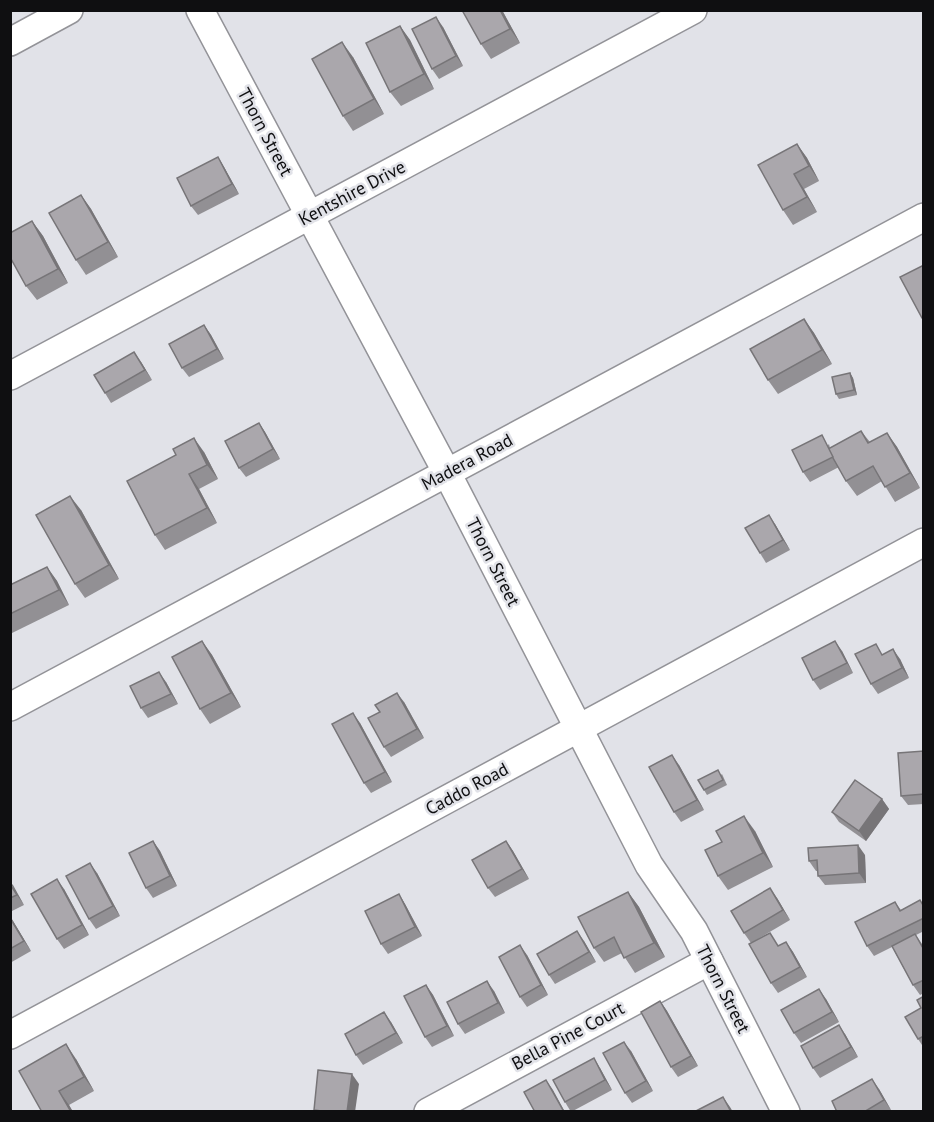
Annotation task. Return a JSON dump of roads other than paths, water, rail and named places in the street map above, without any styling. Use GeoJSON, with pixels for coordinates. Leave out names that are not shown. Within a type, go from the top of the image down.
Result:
{"type":"FeatureCollection","features":[{"type":"Feature","properties":{"kind":"street"},"geometry":{"type":"LineString","coordinates":[[10,42],[69,10]]}},
{"type":"Feature","properties":{"kind":"street","name":"Thorn Street"},"geometry":{"type":"LineString","coordinates":[[200,10],[447,473],[649,865],[694,931],[786,1112]]}},
{"type":"Feature","properties":{"kind":"street","name":"Kentshire Drive"},"geometry":{"type":"LineString","coordinates":[[10,376],[693,10]]}},
{"type":"Feature","properties":{"kind":"street","name":"Madera Road"},"geometry":{"type":"LineString","coordinates":[[10,707],[924,217]]}},
{"type":"Feature","properties":{"kind":"street","name":"Caddo Road"},"geometry":{"type":"LineString","coordinates":[[10,1035],[924,542]]}},
{"type":"Feature","properties":{"kind":"street","name":"Bella Pine Court"},"geometry":{"type":"LineString","coordinates":[[428,1112],[709,961]]}}]}
